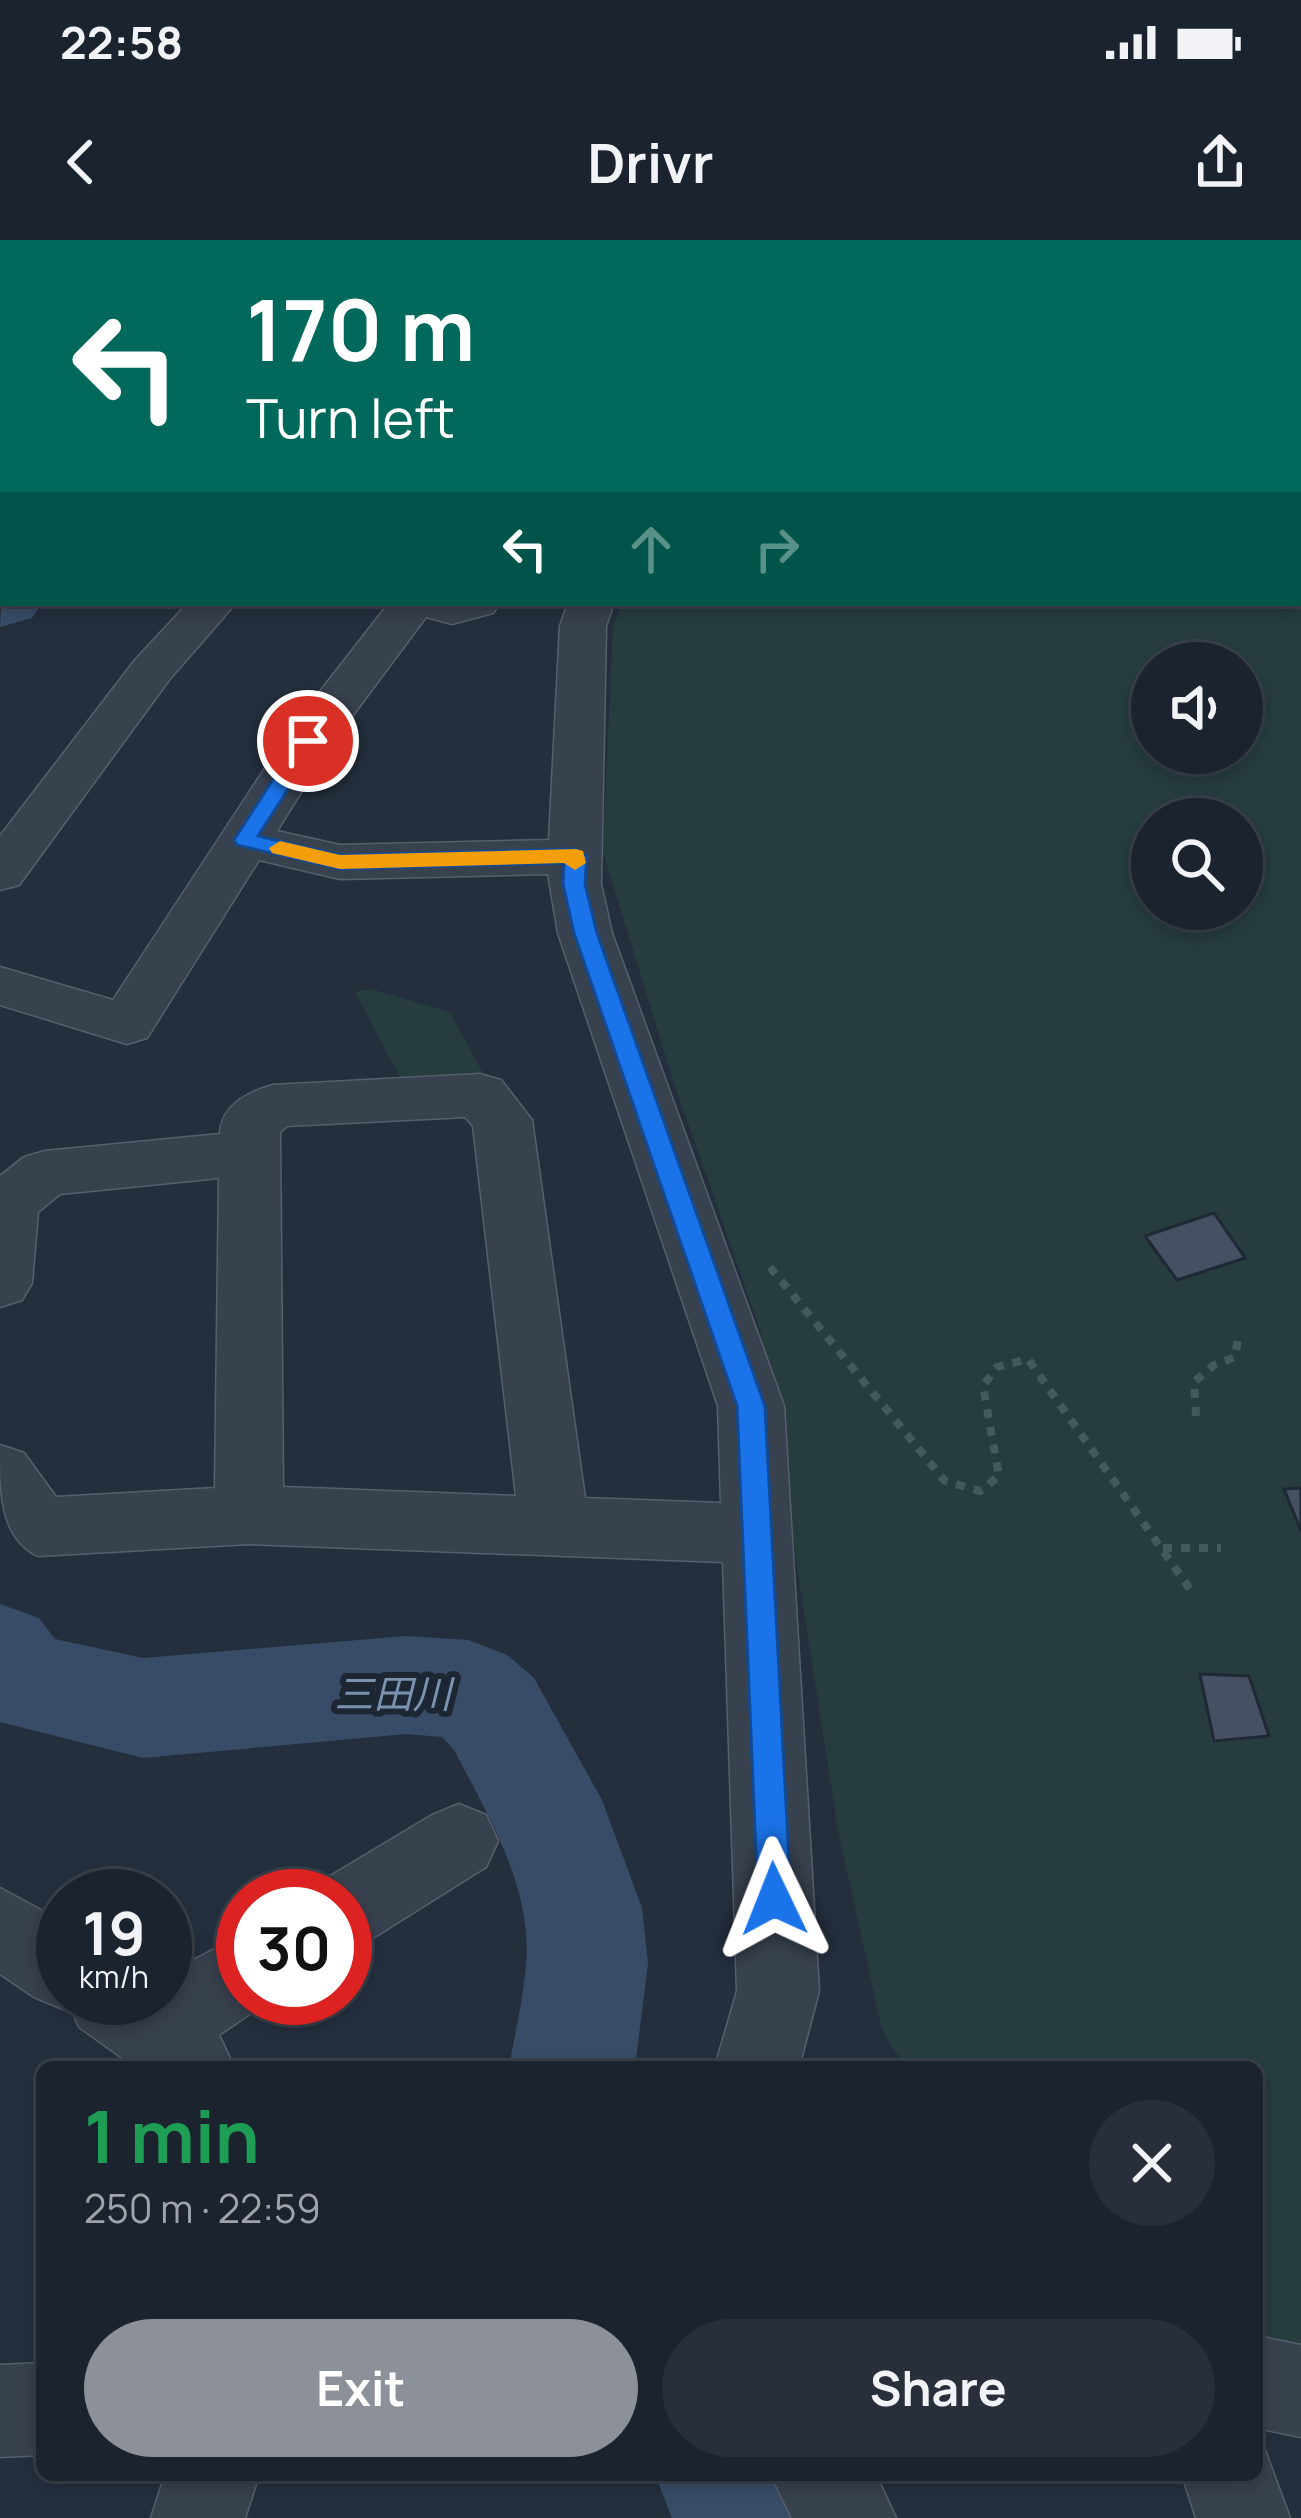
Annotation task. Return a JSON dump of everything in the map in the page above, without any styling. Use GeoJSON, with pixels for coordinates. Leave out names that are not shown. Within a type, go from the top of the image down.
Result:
{"type":"FeatureCollection","features":[{"type":"Feature","properties":{"kind":"street"},"geometry":{"type":"LineString","coordinates":[[0,873],[152,670],[210,606]]}},
{"type":"Feature","properties":{"kind":"street"},"geometry":{"type":"LineString","coordinates":[[0,986],[127,1024],[308,741],[410,606]]}},
{"type":"Feature","properties":{"kind":"street"},"geometry":{"type":"LineString","coordinates":[[436,606],[452,610],[466,606]]}},
{"type":"Feature","properties":{"kind":"street"},"geometry":{"type":"LineString","coordinates":[[590,606],[583,626],[574,884],[585,933],[751,1406],[778,1991],[760,2061]]}},
{"type":"Feature","properties":{"kind":"street"},"geometry":{"type":"LineString","coordinates":[[245,840],[340,862],[576,856]]}},
{"type":"Feature","properties":{"kind":"street"},"geometry":{"type":"LineString","coordinates":[[249,1515],[250,1123],[273,1106],[481,1095],[502,1120],[554,1526]]}},
{"type":"Feature","properties":{"kind":"street"},"geometry":{"type":"LineString","coordinates":[[0,1283],[8,1203],[45,1173],[250,1153]]}},
{"type":"Feature","properties":{"kind":"street"},"geometry":{"type":"LineString","coordinates":[[0,1473],[38,1527],[249,1515],[760,1534]]}},
{"type":"Feature","properties":{"kind":"street"},"geometry":{"type":"LineString","coordinates":[[372,1894],[459,1841]]}},
{"type":"Feature","properties":{"kind":"street"},"geometry":{"type":"LineString","coordinates":[[0,1927],[36,1951]]}},
{"type":"Feature","properties":{"kind":"street"},"geometry":{"type":"LineString","coordinates":[[152,2031],[216,1991]]}},
{"type":"Feature","properties":{"kind":"street"},"geometry":{"type":"LineString","coordinates":[[1263,2383],[1301,2391]]}},
{"type":"Feature","properties":{"kind":"street"},"geometry":{"type":"LineString","coordinates":[[0,2411],[36,2409]]}},
{"type":"Feature","properties":{"kind":"street"},"geometry":{"type":"LineString","coordinates":[[198,2518],[210,2481]]}},
{"type":"Feature","properties":{"kind":"street"},"geometry":{"type":"LineString","coordinates":[[822,2481],[849,2518]]}},
{"type":"Feature","properties":{"kind":"street"},"geometry":{"type":"LineString","coordinates":[[1231,2481],[1243,2518]]}},
{"type":"Feature","properties":{"kind":"path"},"geometry":{"type":"LineString","coordinates":[[770,1267],[945,1481],[980,1491],[999,1476],[983,1386],[997,1367],[1028,1359],[1192,1592]]}},
{"type":"Feature","properties":{"kind":"path"},"geometry":{"type":"LineString","coordinates":[[1196,1416],[1195,1382],[1214,1365],[1235,1357],[1239,1333]]}},
{"type":"Feature","properties":{"kind":"path"},"geometry":{"type":"LineString","coordinates":[[1162,1548],[1221,1548]]}},
{"type":"Feature","properties":{"kind":"green space"},"geometry":{"type":"Polygon","coordinates":[[[622,606],[1301,606],[1301,2344],[1263,2337],[1263,2061],[901,2061],[882,2030],[838,1830],[760,1329],[671,1074],[603,852],[613,624],[622,606]]]}},
{"type":"Feature","properties":{"kind":"green space"},"geometry":{"type":"Polygon","coordinates":[[[371,989],[450,1012],[486,1079],[402,1081],[355,992],[371,989]]]}},
{"type":"Feature","properties":{"kind":"building"},"geometry":{"type":"Polygon","coordinates":[[[1214,1213],[1245,1258],[1177,1280],[1145,1236],[1214,1213]]]}},
{"type":"Feature","properties":{"kind":"building"},"geometry":{"type":"Polygon","coordinates":[[[1301,1488],[1301,1531],[1284,1489],[1301,1488]]]}},
{"type":"Feature","properties":{"kind":"building"},"geometry":{"type":"Polygon","coordinates":[[[1200,1674],[1249,1676],[1269,1736],[1214,1741],[1200,1674]]]}},
{"type":"Feature","properties":{"kind":"waterway","name":"三田川"},"geometry":{"type":"LineString","coordinates":[[0,1652],[22,1681],[143,1708],[406,1685],[468,1690],[494,1714],[561,1839],[582,1908],[587,1963],[573,2061]]}},
{"type":"Feature","properties":{"kind":"waterway","name":"三田川"},"geometry":{"type":"LineString","coordinates":[[729,2481],[755,2518]]}},
{"type":"Feature","properties":{"kind":"slow traffic"},"geometry":{"type":"LineString","coordinates":[[280,848],[340,862],[576,856],[575,863]]}},
{"type":"Feature","properties":{"kind":"route"},"geometry":{"type":"LineString","coordinates":[[308,741],[245,840],[340,862],[576,856],[574,884],[585,933],[751,1406],[774,1899]]}}]}
